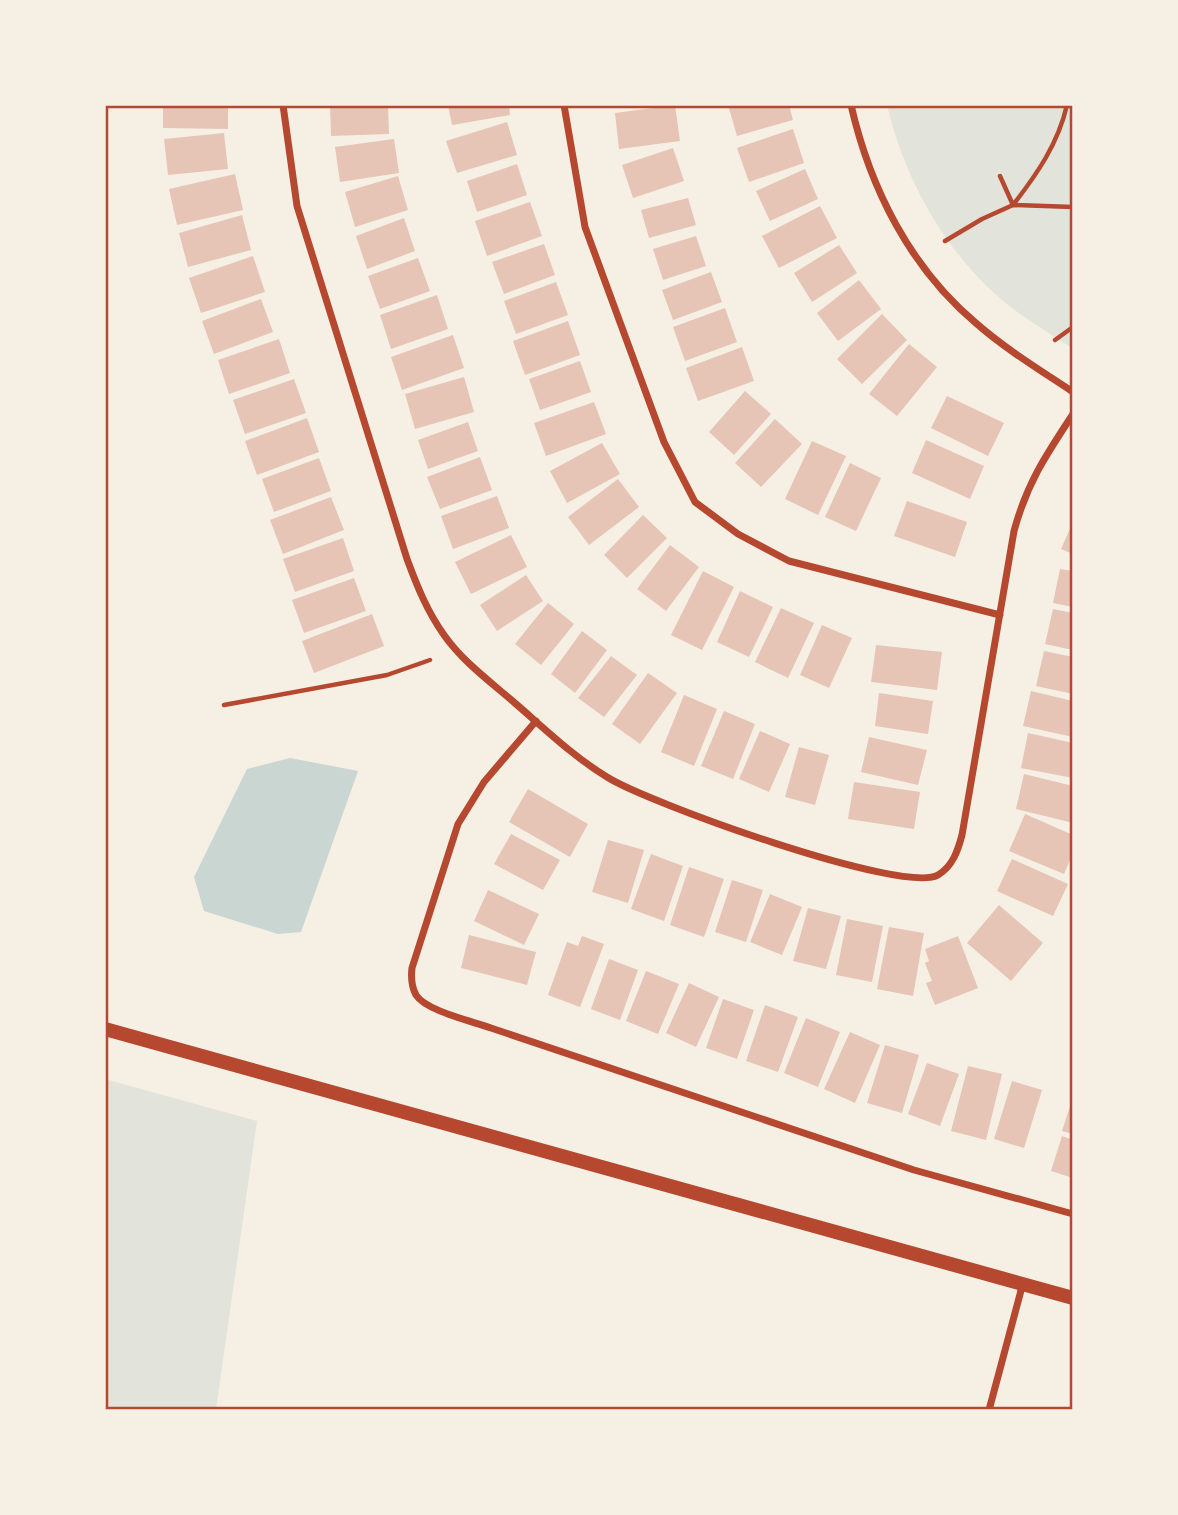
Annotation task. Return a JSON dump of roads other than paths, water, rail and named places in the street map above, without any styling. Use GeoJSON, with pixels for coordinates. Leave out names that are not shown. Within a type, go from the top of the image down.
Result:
{"type":"FeatureCollection","features":[{"type":"Feature","properties":{"kind":"main road"},"geometry":{"type":"LineString","coordinates":[[105,1029],[1073,1298]]}},
{"type":"Feature","properties":{"kind":"street"},"geometry":{"type":"LineString","coordinates":[[283,105],[297,206],[407,559],[429,614],[466,661],[536,721],[605,776],[649,798],[849,866],[920,878],[937,876],[950,865],[958,851],[962,835],[1000,615],[1006,565],[1023,498],[1073,414]]}},
{"type":"Feature","properties":{"kind":"street"},"geometry":{"type":"LineString","coordinates":[[564,105],[585,227],[664,442],[695,502],[738,534],[789,561],[1000,615]]}},
{"type":"Feature","properties":{"kind":"street"},"geometry":{"type":"LineString","coordinates":[[850,105],[864,156],[881,196],[899,230],[929,274],[975,323],[1073,392]]}},
{"type":"Feature","properties":{"kind":"street"},"geometry":{"type":"LineString","coordinates":[[536,721],[484,782],[458,824],[412,968],[411,981],[420,1000],[458,1017],[914,1170],[1073,1214]]}},
{"type":"Feature","properties":{"kind":"street"},"geometry":{"type":"LineString","coordinates":[[989,1410],[1023,1283]]}}]}
